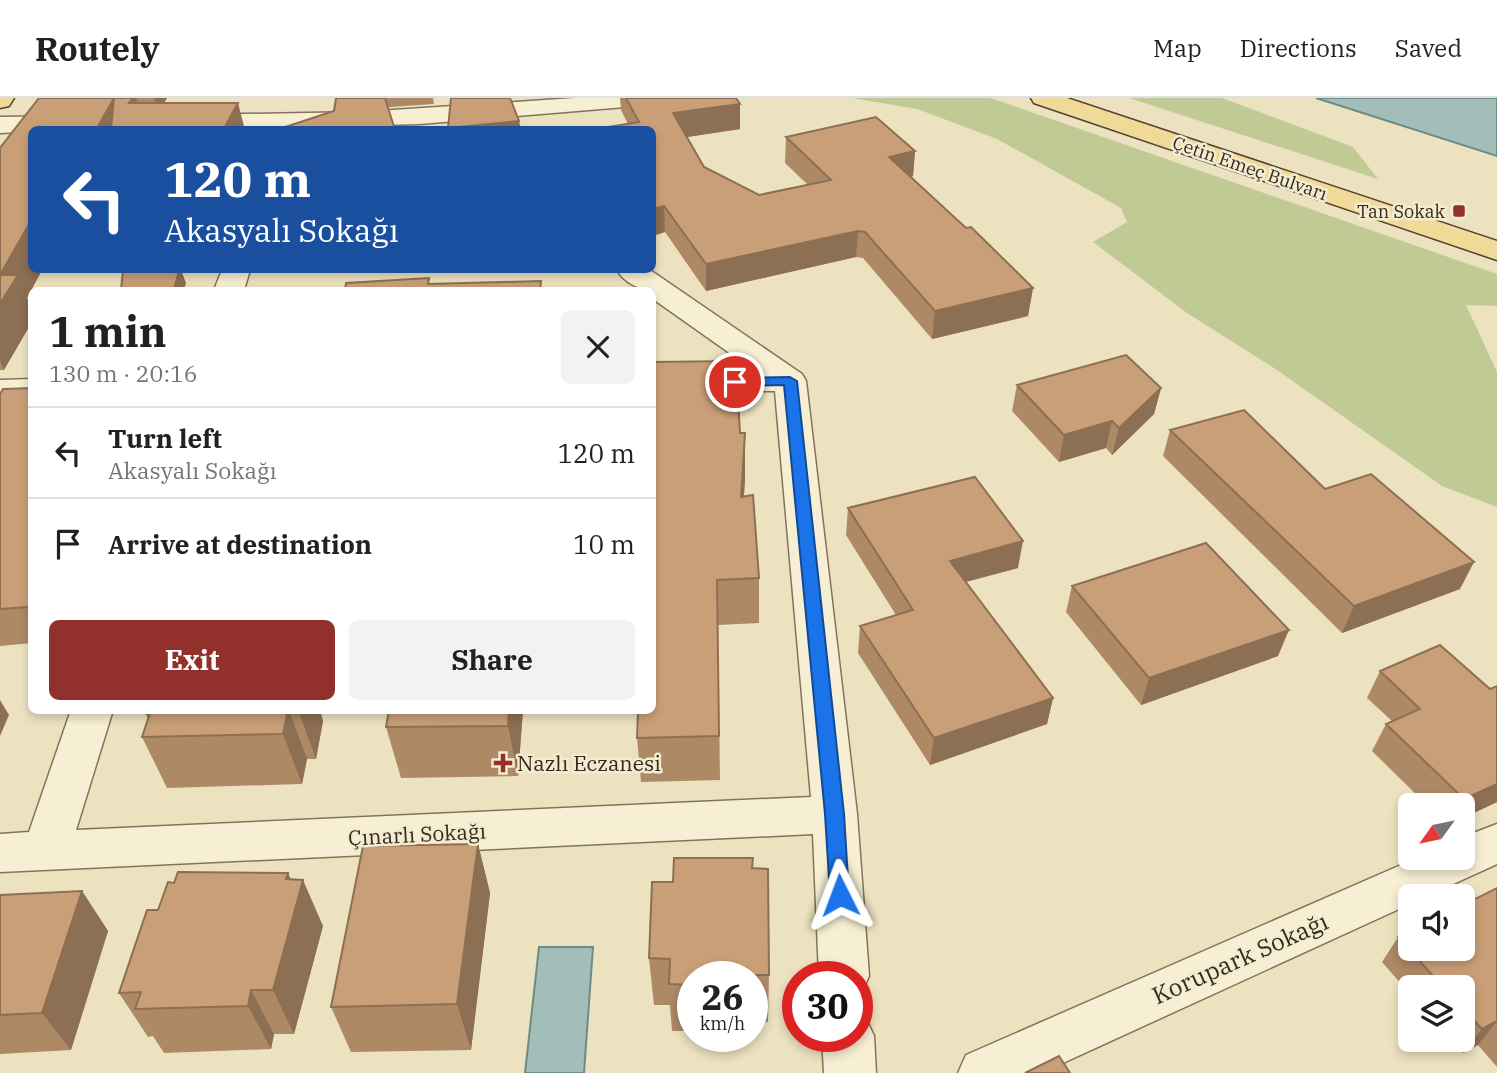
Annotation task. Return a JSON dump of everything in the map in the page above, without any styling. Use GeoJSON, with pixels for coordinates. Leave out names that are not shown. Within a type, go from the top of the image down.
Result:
{"type":"FeatureCollection","features":[{"type":"Feature","properties":{"kind":"main road","name":"Çetin Emeç Bulvarı"},"geometry":{"type":"LineString","coordinates":[[1043,98],[1497,251]]}},
{"type":"Feature","properties":{"kind":"street"},"geometry":{"type":"LineString","coordinates":[[283,126],[296,98]]}},
{"type":"Feature","properties":{"kind":"street"},"geometry":{"type":"LineString","coordinates":[[160,124],[283,126],[491,104],[552,119],[649,98]]}},
{"type":"Feature","properties":{"kind":"street"},"geometry":{"type":"LineString","coordinates":[[0,125],[91,124]]}},
{"type":"Feature","properties":{"kind":"street"},"geometry":{"type":"LineString","coordinates":[[635,273],[655,287]]}},
{"type":"Feature","properties":{"kind":"street"},"geometry":{"type":"LineString","coordinates":[[656,287],[790,381],[835,814],[843,961]]}},
{"type":"Feature","properties":{"kind":"street"},"geometry":{"type":"LineString","coordinates":[[656,382],[790,381]]}},
{"type":"Feature","properties":{"kind":"street"},"geometry":{"type":"LineString","coordinates":[[0,390],[28,389]]}},
{"type":"Feature","properties":{"kind":"street"},"geometry":{"type":"LineString","coordinates":[[46,851],[91,714]]}},
{"type":"Feature","properties":{"kind":"street","name":"Çınarlı Sokağı"},"geometry":{"type":"LineString","coordinates":[[0,853],[835,814]]}},
{"type":"Feature","properties":{"kind":"street","name":"Korupark Sokağı"},"geometry":{"type":"LineString","coordinates":[[984,1073],[1497,844]]}},
{"type":"Feature","properties":{"kind":"street"},"geometry":{"type":"LineString","coordinates":[[849,1052],[850,1073]]}},
{"type":"Feature","properties":{"kind":"green space"},"geometry":{"type":"Polygon","coordinates":[[[852,98],[991,98],[1497,274],[1497,306],[1466,305],[1497,372],[1497,507],[1442,486],[1277,370],[1187,313],[1093,242],[1127,222],[1121,208],[997,139],[917,109],[852,98]]]}},
{"type":"Feature","properties":{"kind":"green space"},"geometry":{"type":"Polygon","coordinates":[[[1129,98],[1222,98],[1353,147],[1378,179],[1129,98]]]}},
{"type":"Feature","properties":{"kind":"water"},"geometry":{"type":"Polygon","coordinates":[[[1316,98],[1497,98],[1497,156],[1316,98]]]}},
{"type":"Feature","properties":{"kind":"water"},"geometry":{"type":"Polygon","coordinates":[[[539,947],[593,947],[584,1073],[525,1073],[539,947]]]}},
{"type":"Feature","properties":{"kind":"building"},"geometry":{"type":"Polygon","coordinates":[[[39,98],[114,98],[98,126],[28,126],[28,226],[0,275],[0,148],[39,98]]]}},
{"type":"Feature","properties":{"kind":"building"},"geometry":{"type":"Polygon","coordinates":[[[114,98],[133,98],[129,103],[238,103],[225,126],[111,126],[114,98]]]}},
{"type":"Feature","properties":{"kind":"building"},"geometry":{"type":"Polygon","coordinates":[[[336,98],[385,98],[394,126],[288,126],[334,111],[336,98]]]}},
{"type":"Feature","properties":{"kind":"building"},"geometry":{"type":"Polygon","coordinates":[[[451,98],[510,98],[519,121],[468,126],[448,126],[451,98]]]}},
{"type":"Feature","properties":{"kind":"building"},"geometry":{"type":"Polygon","coordinates":[[[626,98],[736,98],[740,104],[673,113],[704,167],[759,195],[831,180],[786,137],[876,117],[915,151],[889,157],[966,228],[971,227],[1033,288],[935,311],[865,232],[858,231],[706,264],[664,206],[656,208],[656,126],[614,126],[639,122],[626,98]]]}},
{"type":"Feature","properties":{"kind":"building"},"geometry":{"type":"Polygon","coordinates":[[[123,273],[178,273],[175,287],[121,287],[123,273]]]}},
{"type":"Feature","properties":{"kind":"building"},"geometry":{"type":"Polygon","coordinates":[[[0,275],[18,275],[0,304],[0,275]]]}},
{"type":"Feature","properties":{"kind":"building"},"geometry":{"type":"Polygon","coordinates":[[[429,278],[428,284],[541,281],[540,287],[345,287],[346,283],[429,278]]]}},
{"type":"Feature","properties":{"kind":"building"},"geometry":{"type":"Polygon","coordinates":[[[1126,355],[1161,388],[1119,428],[1112,421],[1064,435],[1017,385],[1126,355]]]}},
{"type":"Feature","properties":{"kind":"building"},"geometry":{"type":"Polygon","coordinates":[[[736,361],[740,433],[745,433],[741,497],[753,495],[759,578],[717,580],[719,736],[637,738],[638,714],[656,714],[656,362],[736,361]]]}},
{"type":"Feature","properties":{"kind":"building"},"geometry":{"type":"Polygon","coordinates":[[[28,388],[28,607],[0,609],[0,394],[3,389],[28,388]]]}},
{"type":"Feature","properties":{"kind":"building"},"geometry":{"type":"Polygon","coordinates":[[[1244,410],[1325,489],[1371,474],[1474,562],[1354,606],[1170,430],[1244,410]]]}},
{"type":"Feature","properties":{"kind":"building"},"geometry":{"type":"Polygon","coordinates":[[[975,477],[1023,541],[950,561],[1053,698],[934,738],[860,626],[913,610],[848,508],[975,477]]]}},
{"type":"Feature","properties":{"kind":"building"},"geometry":{"type":"Polygon","coordinates":[[[1206,543],[1289,630],[1149,678],[1072,586],[1206,543]]]}},
{"type":"Feature","properties":{"kind":"building"},"geometry":{"type":"Polygon","coordinates":[[[1440,645],[1490,689],[1497,686],[1497,784],[1475,794],[1458,793],[1386,724],[1420,709],[1380,671],[1440,645]]]}},
{"type":"Feature","properties":{"kind":"building"},"geometry":{"type":"Polygon","coordinates":[[[150,714],[287,714],[283,734],[142,737],[150,714]]]}},
{"type":"Feature","properties":{"kind":"building"},"geometry":{"type":"Polygon","coordinates":[[[388,714],[509,714],[508,726],[386,727],[388,714]]]}},
{"type":"Feature","properties":{"kind":"building"},"geometry":{"type":"Polygon","coordinates":[[[478,844],[457,1004],[331,1007],[363,846],[478,844]]]}},
{"type":"Feature","properties":{"kind":"building"},"geometry":{"type":"Polygon","coordinates":[[[674,858],[753,858],[752,868],[768,869],[769,975],[768,961],[677,961],[677,984],[669,984],[670,959],[649,958],[652,882],[673,882],[674,858]]]}},
{"type":"Feature","properties":{"kind":"building"},"geometry":{"type":"Polygon","coordinates":[[[178,872],[288,873],[286,879],[303,880],[273,990],[251,990],[248,1006],[135,1009],[141,992],[119,993],[147,910],[158,910],[168,882],[174,883],[178,872]]]}},
{"type":"Feature","properties":{"kind":"building"},"geometry":{"type":"Polygon","coordinates":[[[1497,888],[1497,1021],[1482,1029],[1475,1022],[1475,975],[1432,975],[1420,961],[1475,961],[1475,899],[1497,888]]]}},
{"type":"Feature","properties":{"kind":"building"},"geometry":{"type":"Polygon","coordinates":[[[82,891],[42,1013],[0,1015],[0,895],[82,891]]]}},
{"type":"Feature","properties":{"kind":"building"},"geometry":{"type":"Polygon","coordinates":[[[1059,1056],[1070,1073],[1025,1073],[1059,1056]]]}},
{"type":"Feature","properties":{"kind":"place","name":"Tan Sokak"},"geometry":{"type":"Point","coordinates":[1459,211]}},
{"type":"Feature","properties":{"kind":"place","name":"Nazlı Eczanesi"},"geometry":{"type":"Point","coordinates":[503,763]}},
{"type":"Feature","properties":{"kind":"route"},"geometry":{"type":"LineString","coordinates":[[735,382],[790,381],[835,814],[840,895]]}}]}
